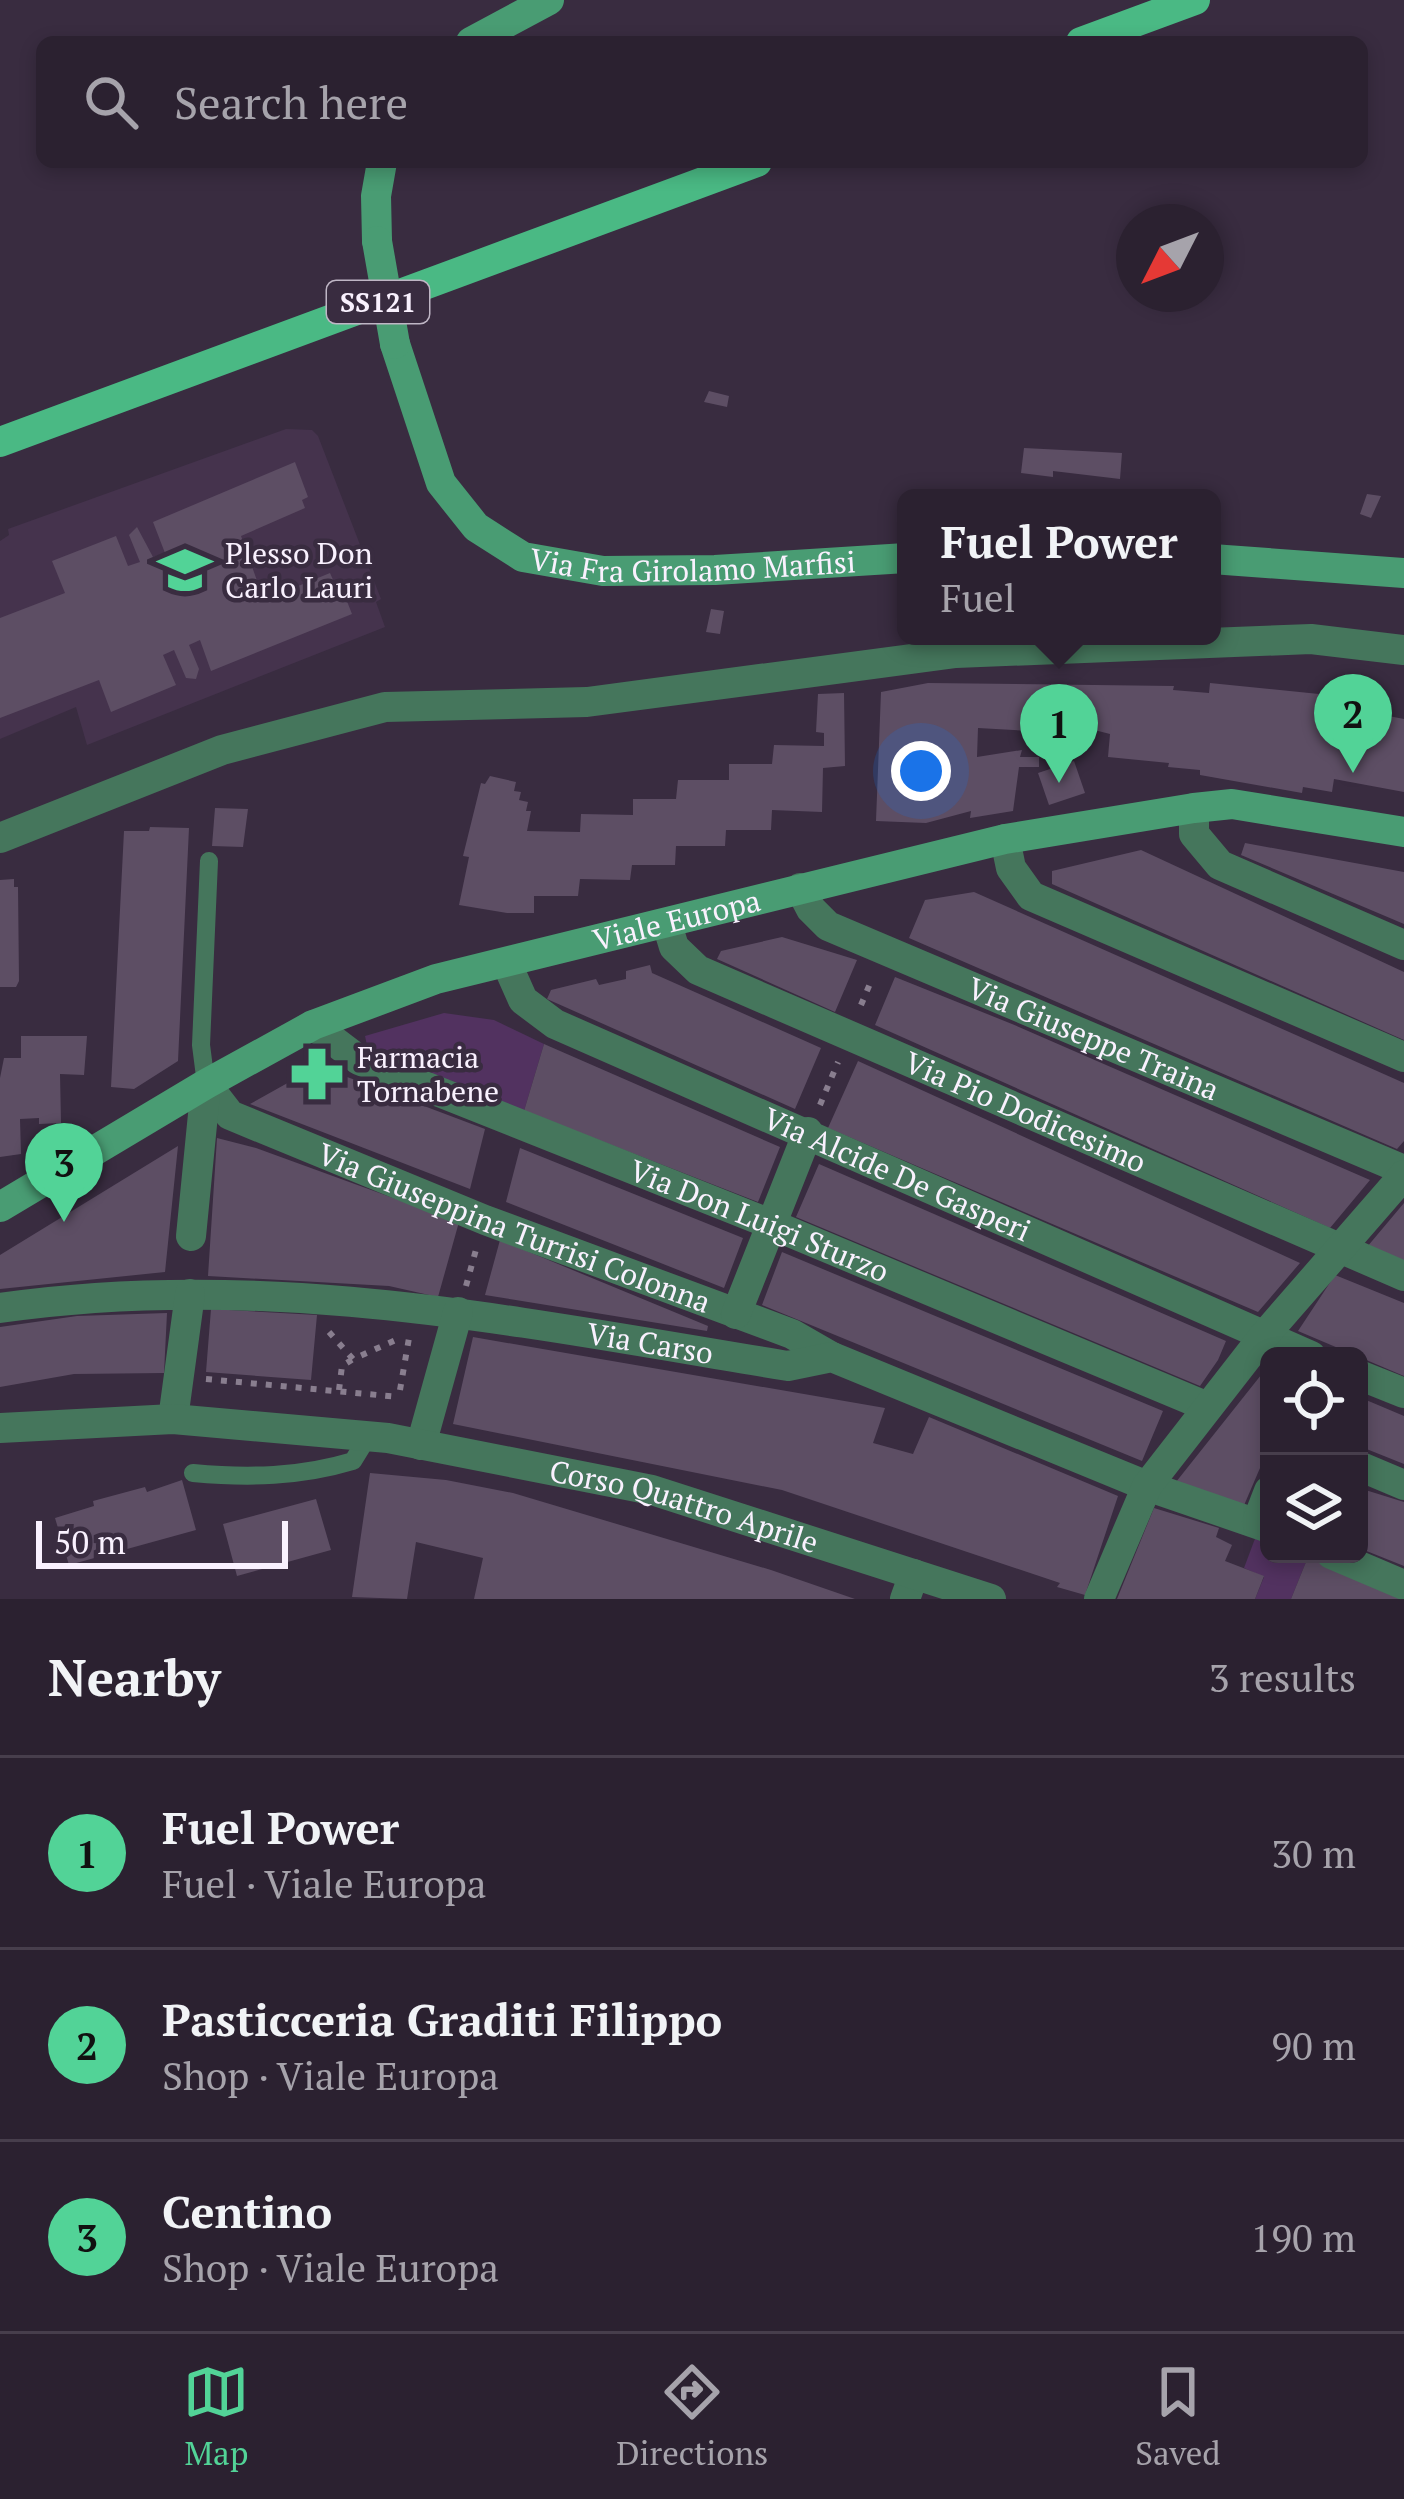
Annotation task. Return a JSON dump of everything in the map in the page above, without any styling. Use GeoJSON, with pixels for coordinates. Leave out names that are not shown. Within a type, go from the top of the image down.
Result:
{"type":"FeatureCollection","features":[{"type":"Feature","properties":{"kind":"main road"},"geometry":{"type":"LineString","coordinates":[[482,36],[549,0]]}},
{"type":"Feature","properties":{"kind":"main road"},"geometry":{"type":"LineString","coordinates":[[1097,36],[1195,0]]}},
{"type":"Feature","properties":{"kind":"main road","name":"Via Fra Girolamo Marfisi"},"geometry":{"type":"LineString","coordinates":[[381,168],[377,241],[395,344],[441,482],[476,527],[524,557],[603,571],[897,560]]}},
{"type":"Feature","properties":{"kind":"main road","name":"SS121"},"geometry":{"type":"LineString","coordinates":[[0,442],[741,168]]}},
{"type":"Feature","properties":{"kind":"main road"},"geometry":{"type":"LineString","coordinates":[[1221,560],[1404,573]]}},
{"type":"Feature","properties":{"kind":"main road","name":"Viale Europa"},"geometry":{"type":"LineString","coordinates":[[0,1207],[314,1025],[436,979],[1005,839],[1194,808],[1232,803],[1404,832]]}},
{"type":"Feature","properties":{"kind":"street"},"geometry":{"type":"LineString","coordinates":[[1221,643],[1311,639],[1404,650]]}},
{"type":"Feature","properties":{"kind":"street"},"geometry":{"type":"LineString","coordinates":[[0,838],[222,750],[385,707],[587,703],[956,653],[1159,645]]}},
{"type":"Feature","properties":{"kind":"street"},"geometry":{"type":"LineString","coordinates":[[1194,808],[1195,833],[1220,865],[1404,946]]}},
{"type":"Feature","properties":{"kind":"street"},"geometry":{"type":"LineString","coordinates":[[1005,839],[1011,868],[1031,896],[1404,1057]]}},
{"type":"Feature","properties":{"kind":"street","name":"Via Giuseppe Traina"},"geometry":{"type":"LineString","coordinates":[[800,888],[811,909],[828,926],[1404,1173]]}},
{"type":"Feature","properties":{"kind":"street","name":"Via Pio Dodicesimo"},"geometry":{"type":"LineString","coordinates":[[667,925],[674,947],[698,970],[1404,1276]]}},
{"type":"Feature","properties":{"kind":"street","name":"Via Alcide De Gasperi"},"geometry":{"type":"LineString","coordinates":[[507,964],[523,1000],[555,1024],[1288,1347]]}},
{"type":"Feature","properties":{"kind":"street","name":"Via Don Luigi Sturzo"},"geometry":{"type":"LineString","coordinates":[[314,1025],[359,1060],[1208,1407]]}},
{"type":"Feature","properties":{"kind":"street"},"geometry":{"type":"LineString","coordinates":[[190,1236],[206,1084]]}},
{"type":"Feature","properties":{"kind":"street","name":"Via Giuseppina Turrisi Colonna"},"geometry":{"type":"LineString","coordinates":[[206,1084],[230,1115],[485,1220],[792,1334],[832,1358]]}},
{"type":"Feature","properties":{"kind":"street"},"geometry":{"type":"LineString","coordinates":[[736,1314],[808,1132]]}},
{"type":"Feature","properties":{"kind":"street"},"geometry":{"type":"LineString","coordinates":[[1100,1599],[1147,1486],[1263,1337],[1404,1173]]}},
{"type":"Feature","properties":{"kind":"street","name":"Via Carso"},"geometry":{"type":"LineString","coordinates":[[0,1308],[86,1295],[260,1292],[458,1312],[788,1366],[832,1358],[1147,1486],[1260,1524]]}},
{"type":"Feature","properties":{"kind":"street"},"geometry":{"type":"LineString","coordinates":[[173,1419],[190,1294]]}},
{"type":"Feature","properties":{"kind":"street"},"geometry":{"type":"LineString","coordinates":[[422,1445],[458,1312]]}},
{"type":"Feature","properties":{"kind":"street"},"geometry":{"type":"LineString","coordinates":[[1368,1379],[1404,1393]]}},
{"type":"Feature","properties":{"kind":"street","name":"Corso Quattro Aprile"},"geometry":{"type":"LineString","coordinates":[[0,1428],[173,1419],[379,1437],[652,1490],[909,1587],[991,1599]]}},
{"type":"Feature","properties":{"kind":"street"},"geometry":{"type":"LineString","coordinates":[[1368,1470],[1404,1485]]}},
{"type":"Feature","properties":{"kind":"street"},"geometry":{"type":"LineString","coordinates":[[1352,1563],[1404,1585]]}},
{"type":"Feature","properties":{"kind":"lane"},"geometry":{"type":"LineString","coordinates":[[206,1084],[201,1045],[208,861]]}},
{"type":"Feature","properties":{"kind":"lane"},"geometry":{"type":"LineString","coordinates":[[193,1473],[243,1478],[315,1473],[353,1461],[379,1437]]}},
{"type":"Feature","properties":{"kind":"path"},"geometry":{"type":"LineString","coordinates":[[458,1312],[485,1220]]}},
{"type":"Feature","properties":{"kind":"path"},"geometry":{"type":"LineString","coordinates":[[348,1330],[327,1329],[353,1359]]}},
{"type":"Feature","properties":{"kind":"path"},"geometry":{"type":"LineString","coordinates":[[389,1332],[410,1333]]}},
{"type":"Feature","properties":{"kind":"path"},"geometry":{"type":"LineString","coordinates":[[339,1390],[342,1366],[410,1333]]}},
{"type":"Feature","properties":{"kind":"path"},"geometry":{"type":"LineString","coordinates":[[379,1437],[399,1397],[410,1333]]}},
{"type":"Feature","properties":{"kind":"path"},"geometry":{"type":"LineString","coordinates":[[178,1377],[399,1397]]}},
{"type":"Feature","properties":{"kind":"shaded area","name":"Plesso Don Carlo Lauri"},"geometry":{"type":"Polygon","coordinates":[[[286,429],[312,430],[318,436],[381,599],[376,602],[385,627],[87,745],[76,707],[0,739],[0,541],[9,535],[8,529],[286,429]]]}},
{"type":"Feature","properties":{"kind":"shaded area"},"geometry":{"type":"Polygon","coordinates":[[[444,1013],[494,1020],[544,1044],[524,1111],[368,1050],[365,1036],[444,1013]]]}},
{"type":"Feature","properties":{"kind":"shaded area"},"geometry":{"type":"Polygon","coordinates":[[[1256,1536],[1260,1538],[1260,1563],[1306,1563],[1291,1599],[1255,1599],[1264,1577],[1244,1568],[1256,1536]]]}},
{"type":"Feature","properties":{"kind":"building"},"geometry":{"type":"Polygon","coordinates":[[[709,391],[729,396],[727,407],[704,402],[709,391]]]}},
{"type":"Feature","properties":{"kind":"building"},"geometry":{"type":"Polygon","coordinates":[[[1024,448],[1122,453],[1120,479],[1053,471],[1053,477],[1021,473],[1024,448]]]}},
{"type":"Feature","properties":{"kind":"building"},"geometry":{"type":"Polygon","coordinates":[[[295,462],[308,497],[302,500],[305,508],[241,536],[264,600],[330,573],[334,582],[339,581],[352,614],[211,671],[200,640],[189,645],[199,669],[196,679],[186,678],[174,650],[163,655],[176,685],[111,712],[99,680],[0,718],[0,618],[65,593],[52,561],[116,536],[128,566],[140,562],[129,535],[137,527],[153,557],[165,553],[153,522],[295,462]]]}},
{"type":"Feature","properties":{"kind":"building"},"geometry":{"type":"Polygon","coordinates":[[[1367,494],[1381,496],[1371,518],[1360,514],[1367,494]]]}},
{"type":"Feature","properties":{"kind":"building"},"geometry":{"type":"Polygon","coordinates":[[[711,609],[724,611],[720,634],[706,632],[711,609]]]}},
{"type":"Feature","properties":{"kind":"building"},"geometry":{"type":"Polygon","coordinates":[[[928,683],[1174,686],[1173,690],[1209,693],[1210,683],[1319,694],[1317,702],[1404,719],[1404,792],[1334,779],[1332,792],[1303,787],[1302,793],[1200,775],[1200,770],[1168,767],[1169,763],[1108,757],[1110,734],[1032,714],[1029,731],[978,728],[977,757],[1022,750],[1020,757],[1039,757],[1039,767],[1019,767],[1013,811],[970,818],[971,811],[926,823],[876,821],[881,692],[928,683]]]}},
{"type":"Feature","properties":{"kind":"building"},"geometry":{"type":"Polygon","coordinates":[[[844,693],[845,766],[823,768],[822,812],[772,810],[771,830],[726,830],[725,846],[676,846],[675,865],[632,865],[630,880],[580,879],[578,896],[534,896],[534,913],[459,905],[469,857],[463,856],[481,783],[490,776],[516,782],[514,791],[521,792],[519,800],[528,802],[526,811],[531,811],[527,831],[580,832],[581,814],[633,815],[633,799],[676,799],[678,780],[729,780],[729,764],[772,764],[774,745],[824,746],[824,733],[816,732],[818,694],[844,693]]]}},
{"type":"Feature","properties":{"kind":"building"},"geometry":{"type":"Polygon","coordinates":[[[1074,761],[1085,793],[1049,805],[1038,773],[1074,761]]]}},
{"type":"Feature","properties":{"kind":"building"},"geometry":{"type":"Polygon","coordinates":[[[215,808],[248,809],[243,847],[212,846],[215,808]]]}},
{"type":"Feature","properties":{"kind":"building"},"geometry":{"type":"Polygon","coordinates":[[[150,827],[189,828],[178,1061],[134,1089],[111,1087],[124,831],[149,831],[150,827]]]}},
{"type":"Feature","properties":{"kind":"building"},"geometry":{"type":"Polygon","coordinates":[[[1245,843],[1404,872],[1404,924],[1241,855],[1245,843]]]}},
{"type":"Feature","properties":{"kind":"building"},"geometry":{"type":"Polygon","coordinates":[[[1141,850],[1404,972],[1404,1040],[1052,884],[1052,871],[1141,850]]]}},
{"type":"Feature","properties":{"kind":"building"},"geometry":{"type":"Polygon","coordinates":[[[14,879],[18,887],[19,981],[16,987],[0,987],[0,880],[14,879]]]}},
{"type":"Feature","properties":{"kind":"building"},"geometry":{"type":"Polygon","coordinates":[[[974,892],[1404,1083],[1404,1141],[1397,1149],[909,938],[925,900],[974,892]]]}},
{"type":"Feature","properties":{"kind":"building"},"geometry":{"type":"Polygon","coordinates":[[[782,937],[857,960],[835,1012],[717,959],[721,951],[782,937]]]}},
{"type":"Feature","properties":{"kind":"building"},"geometry":{"type":"Polygon","coordinates":[[[650,965],[652,973],[821,1048],[795,1109],[547,999],[551,990],[596,979],[599,985],[626,979],[626,971],[650,965]]]}},
{"type":"Feature","properties":{"kind":"building"},"geometry":{"type":"Polygon","coordinates":[[[895,977],[1370,1180],[1330,1228],[875,1025],[895,977]]]}},
{"type":"Feature","properties":{"kind":"building"},"geometry":{"type":"Polygon","coordinates":[[[21,1036],[87,1036],[84,1075],[60,1074],[61,1123],[20,1119],[21,1154],[0,1157],[0,1078],[4,1058],[21,1058],[21,1036]]]}},
{"type":"Feature","properties":{"kind":"building"},"geometry":{"type":"Polygon","coordinates":[[[544,1044],[780,1147],[758,1202],[524,1111],[544,1044]]]}},
{"type":"Feature","properties":{"kind":"building"},"geometry":{"type":"Polygon","coordinates":[[[858,1061],[1300,1263],[1258,1312],[828,1128],[858,1061]]]}},
{"type":"Feature","properties":{"kind":"building"},"geometry":{"type":"Polygon","coordinates":[[[318,1066],[485,1129],[470,1189],[250,1104],[318,1066]]]}},
{"type":"Feature","properties":{"kind":"building"},"geometry":{"type":"Polygon","coordinates":[[[217,1138],[459,1222],[438,1297],[389,1286],[208,1276],[217,1138]]]}},
{"type":"Feature","properties":{"kind":"building"},"geometry":{"type":"Polygon","coordinates":[[[178,1146],[165,1272],[0,1289],[0,1255],[178,1146]]]}},
{"type":"Feature","properties":{"kind":"building"},"geometry":{"type":"Polygon","coordinates":[[[520,1148],[743,1238],[724,1288],[506,1202],[520,1148]]]}},
{"type":"Feature","properties":{"kind":"building"},"geometry":{"type":"Polygon","coordinates":[[[819,1164],[1226,1341],[1218,1360],[1200,1386],[796,1217],[819,1164]]]}},
{"type":"Feature","properties":{"kind":"building"},"geometry":{"type":"Polygon","coordinates":[[[1404,1203],[1404,1263],[1367,1247],[1404,1203]]]}},
{"type":"Feature","properties":{"kind":"building"},"geometry":{"type":"Polygon","coordinates":[[[500,1240],[708,1326],[707,1331],[485,1295],[500,1240]]]}},
{"type":"Feature","properties":{"kind":"building"},"geometry":{"type":"Polygon","coordinates":[[[782,1252],[1163,1411],[1142,1461],[762,1305],[782,1252]]]}},
{"type":"Feature","properties":{"kind":"building"},"geometry":{"type":"Polygon","coordinates":[[[1335,1275],[1404,1303],[1404,1376],[1368,1361],[1368,1347],[1336,1347],[1298,1331],[1335,1275]]]}},
{"type":"Feature","properties":{"kind":"building"},"geometry":{"type":"Polygon","coordinates":[[[211,1309],[317,1315],[311,1380],[206,1372],[211,1309]]]}},
{"type":"Feature","properties":{"kind":"building"},"geometry":{"type":"Polygon","coordinates":[[[167,1313],[164,1373],[74,1374],[0,1387],[0,1327],[77,1316],[167,1313]]]}},
{"type":"Feature","properties":{"kind":"building"},"geometry":{"type":"Polygon","coordinates":[[[473,1337],[885,1408],[873,1443],[913,1454],[929,1417],[1118,1496],[1085,1595],[782,1490],[453,1424],[473,1337]]]}},
{"type":"Feature","properties":{"kind":"building"},"geometry":{"type":"Polygon","coordinates":[[[1260,1376],[1260,1468],[1242,1510],[1176,1482],[1260,1376]]]}},
{"type":"Feature","properties":{"kind":"building"},"geometry":{"type":"Polygon","coordinates":[[[1368,1401],[1404,1416],[1404,1464],[1368,1450],[1368,1401]]]}},
{"type":"Feature","properties":{"kind":"building"},"geometry":{"type":"Polygon","coordinates":[[[370,1473],[513,1493],[855,1599],[474,1599],[483,1558],[416,1542],[407,1599],[352,1597],[370,1473]]]}},
{"type":"Feature","properties":{"kind":"building"},"geometry":{"type":"Polygon","coordinates":[[[182,1480],[196,1530],[69,1565],[55,1518],[94,1506],[93,1501],[145,1487],[147,1492],[182,1480]]]}},
{"type":"Feature","properties":{"kind":"building"},"geometry":{"type":"Polygon","coordinates":[[[1368,1491],[1404,1502],[1404,1566],[1368,1552],[1368,1491]]]}},
{"type":"Feature","properties":{"kind":"building"},"geometry":{"type":"Polygon","coordinates":[[[316,1499],[331,1550],[237,1576],[223,1524],[316,1499]]]}},
{"type":"Feature","properties":{"kind":"building"},"geometry":{"type":"Polygon","coordinates":[[[1154,1508],[1219,1528],[1216,1537],[1232,1545],[1225,1561],[1264,1576],[1255,1599],[1117,1599],[1154,1508]]]}},
{"type":"Feature","properties":{"kind":"building"},"geometry":{"type":"Polygon","coordinates":[[[1306,1563],[1321,1563],[1404,1599],[1291,1599],[1306,1563]]]}},
{"type":"Feature","properties":{"kind":"place","name":"Plesso Don Carlo Lauri"},"geometry":{"type":"Point","coordinates":[185,570]}},
{"type":"Feature","properties":{"kind":"place","name":"Pasticceria Graditi Filippo"},"geometry":{"type":"Point","coordinates":[1353,773]}},
{"type":"Feature","properties":{"kind":"place","name":"Fuel Power"},"geometry":{"type":"Point","coordinates":[1059,783]}},
{"type":"Feature","properties":{"kind":"place","name":"Farmacia Tornabene"},"geometry":{"type":"Point","coordinates":[317,1074]}},
{"type":"Feature","properties":{"kind":"place","name":"Centino"},"geometry":{"type":"Point","coordinates":[64,1222]}}]}
